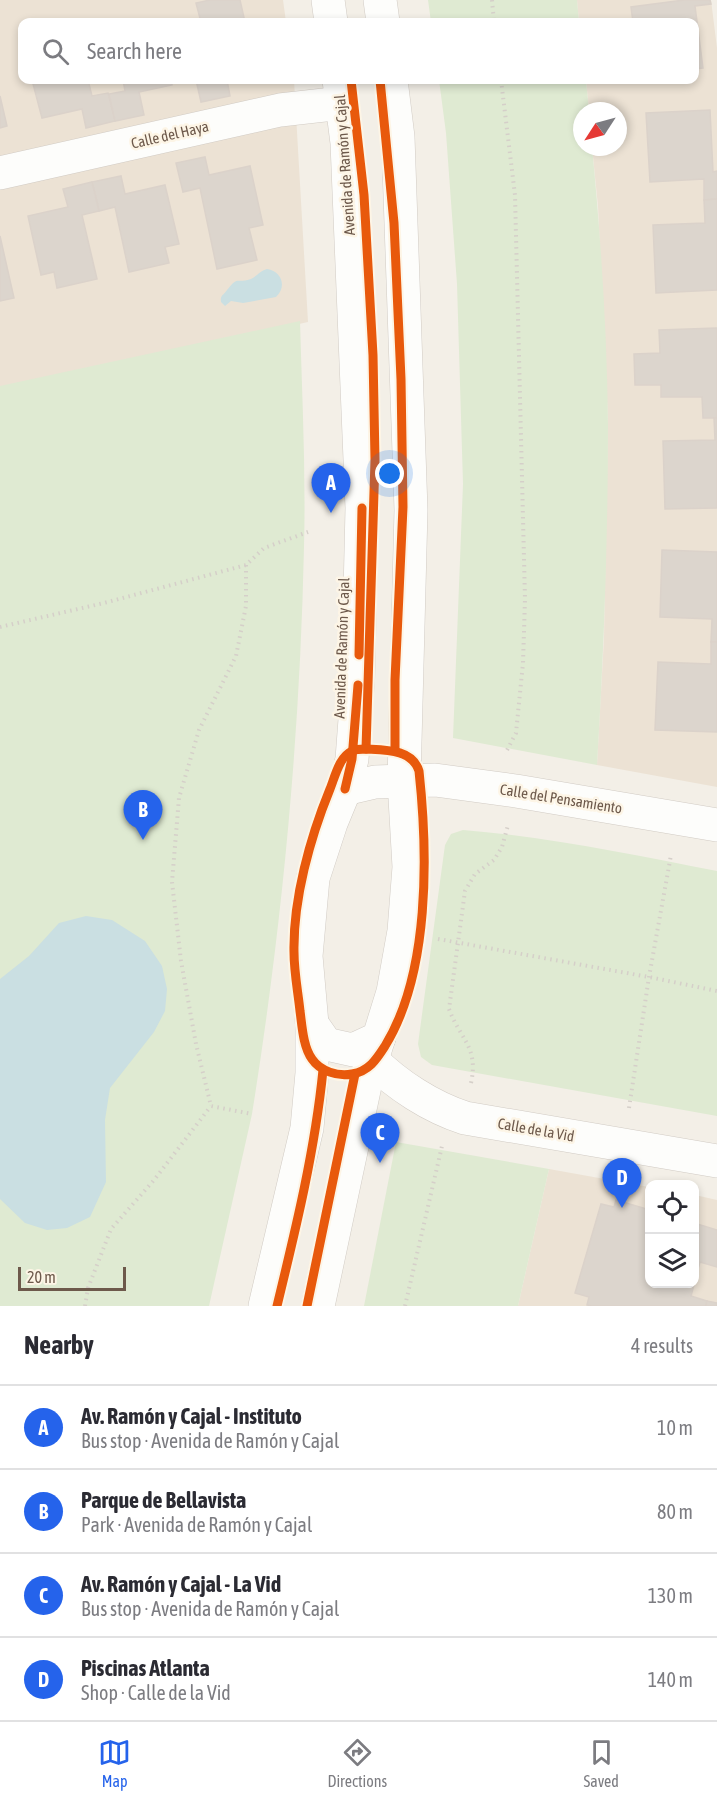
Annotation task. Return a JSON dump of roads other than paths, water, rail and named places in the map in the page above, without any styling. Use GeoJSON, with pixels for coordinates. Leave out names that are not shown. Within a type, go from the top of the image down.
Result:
{"type":"FeatureCollection","features":[{"type":"Feature","properties":{"kind":"street"},"geometry":{"type":"LineString","coordinates":[[328,0],[330,18]]}},
{"type":"Feature","properties":{"kind":"street"},"geometry":{"type":"LineString","coordinates":[[380,0],[382,18]]}},
{"type":"Feature","properties":{"kind":"street"},"geometry":{"type":"LineString","coordinates":[[318,1306],[364,1087],[393,992],[404,931],[409,867],[404,781],[411,510],[398,137],[391,84]]}},
{"type":"Feature","properties":{"kind":"street","name":"Calle del Haya"},"geometry":{"type":"LineString","coordinates":[[0,173],[280,110],[340,91]]}},
{"type":"Feature","properties":{"kind":"street","name":"Avenida de Ramón y Cajal"},"geometry":{"type":"LineString","coordinates":[[312,1024],[306,956],[313,878],[345,789],[352,759],[358,680],[362,508],[347,143],[340,91]]}},
{"type":"Feature","properties":{"kind":"street","name":"Calle del Pensamiento"},"geometry":{"type":"LineString","coordinates":[[345,789],[375,782],[435,780],[516,791],[717,825]]}},
{"type":"Feature","properties":{"kind":"street"},"geometry":{"type":"LineString","coordinates":[[312,1024],[326,1044],[353,1050],[375,1049]]}},
{"type":"Feature","properties":{"kind":"street"},"geometry":{"type":"LineString","coordinates":[[265,1306],[307,1128],[312,1072],[312,1024]]}},
{"type":"Feature","properties":{"kind":"street","name":"Calle de la Vid"},"geometry":{"type":"LineString","coordinates":[[375,1049],[387,1076],[448,1113],[465,1118],[717,1161]]}},
{"type":"Feature","properties":{"kind":"place","name":"Av. Ramón y Cajal - Instituto"},"geometry":{"type":"Point","coordinates":[331,513]}},
{"type":"Feature","properties":{"kind":"place","name":"Parque de Bellavista"},"geometry":{"type":"Point","coordinates":[143,840]}},
{"type":"Feature","properties":{"kind":"place","name":"Av. Ramón y Cajal - La Vid"},"geometry":{"type":"Point","coordinates":[380,1163]}},
{"type":"Feature","properties":{"kind":"place","name":"Piscinas Atlanta"},"geometry":{"type":"Point","coordinates":[622,1208]}}]}
